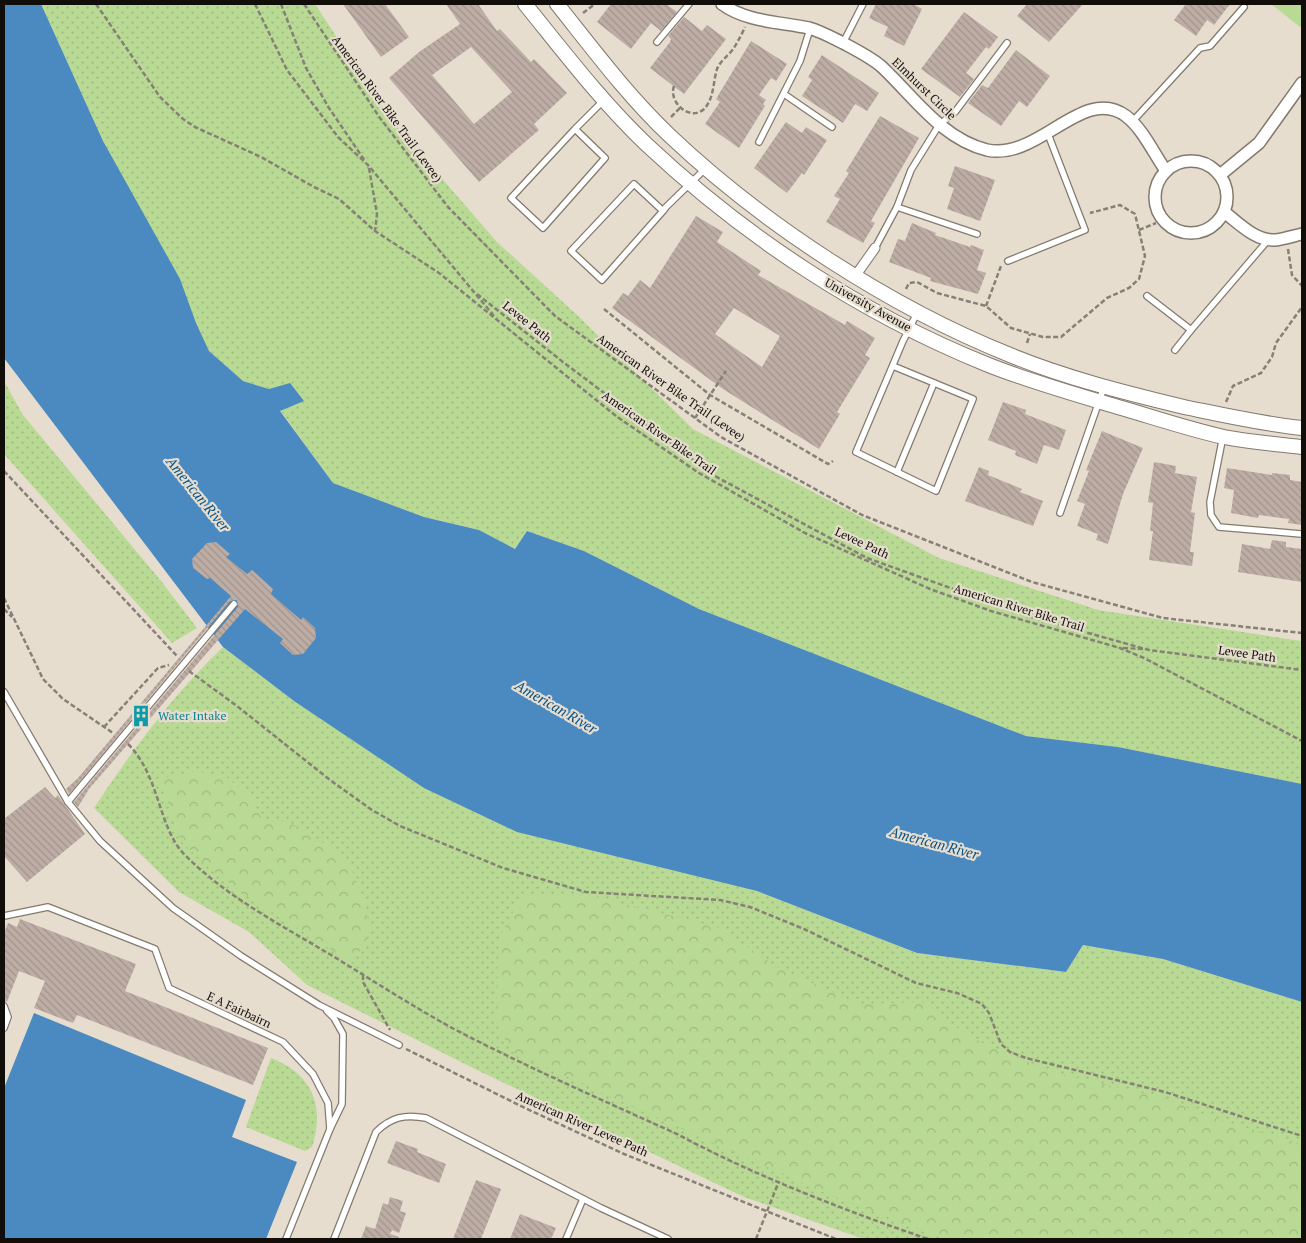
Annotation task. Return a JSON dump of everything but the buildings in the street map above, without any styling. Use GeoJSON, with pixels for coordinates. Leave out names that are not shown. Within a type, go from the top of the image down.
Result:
{"type":"FeatureCollection","features":[{"type":"Feature","properties":{"kind":"street","name":"University Avenue"},"geometry":{"type":"LineString","coordinates":[[526,4],[604,100],[645,143],[729,216],[831,286],[909,328],[986,364],[1099,401],[1223,436],[1302,447]]}},
{"type":"Feature","properties":{"kind":"street","name":"University Avenue"},"geometry":{"type":"LineString","coordinates":[[557,4],[628,92],[706,168],[754,207],[856,275],[918,311],[1010,355],[1104,386],[1226,416],[1302,428]]}},
{"type":"Feature","properties":{"kind":"street","name":"Elmhurst Circle"},"geometry":{"type":"LineString","coordinates":[[722,4],[749,17],[810,29],[843,43],[880,65],[939,125],[972,145],[990,150],[1010,150],[1048,134],[1079,113],[1096,108],[1114,110],[1132,122],[1166,171]]}},
{"type":"Feature","properties":{"kind":"street"},"geometry":{"type":"LineString","coordinates":[[1220,176],[1259,143],[1302,83]]}},
{"type":"Feature","properties":{"kind":"street"},"geometry":{"type":"LineString","coordinates":[[1194,161],[1208,166],[1220,176],[1227,193],[1224,212],[1217,222],[1201,231],[1182,232],[1162,218],[1156,206],[1156,194],[1159,182],[1166,171],[1179,163],[1194,161]]}},
{"type":"Feature","properties":{"kind":"street"},"geometry":{"type":"LineString","coordinates":[[1224,212],[1248,230],[1269,239],[1302,234]]}},
{"type":"Feature","properties":{"kind":"street"},"geometry":{"type":"LineString","coordinates":[[856,275],[875,248]]}},
{"type":"Feature","properties":{"kind":"lane"},"geometry":{"type":"LineString","coordinates":[[657,42],[689,4]]}},
{"type":"Feature","properties":{"kind":"lane"},"geometry":{"type":"LineString","coordinates":[[843,43],[863,4]]}},
{"type":"Feature","properties":{"kind":"lane"},"geometry":{"type":"LineString","coordinates":[[1132,122],[1200,48],[1210,46],[1244,7]]}},
{"type":"Feature","properties":{"kind":"lane"},"geometry":{"type":"LineString","coordinates":[[759,142],[800,61],[810,29]]}},
{"type":"Feature","properties":{"kind":"lane"},"geometry":{"type":"LineString","coordinates":[[875,248],[897,207],[911,170],[939,125],[955,112],[1007,43]]}},
{"type":"Feature","properties":{"kind":"lane"},"geometry":{"type":"LineString","coordinates":[[784,94],[832,127]]}},
{"type":"Feature","properties":{"kind":"lane"},"geometry":{"type":"LineString","coordinates":[[575,129],[605,158],[544,228],[511,198],[575,129],[604,100]]}},
{"type":"Feature","properties":{"kind":"lane"},"geometry":{"type":"LineString","coordinates":[[1008,262],[1085,230],[1048,134]]}},
{"type":"Feature","properties":{"kind":"lane"},"geometry":{"type":"LineString","coordinates":[[663,211],[634,184],[571,251],[602,280],[663,211],[706,168]]}},
{"type":"Feature","properties":{"kind":"lane"},"geometry":{"type":"LineString","coordinates":[[897,207],[977,234]]}},
{"type":"Feature","properties":{"kind":"lane"},"geometry":{"type":"LineString","coordinates":[[1174,350],[1269,239]]}},
{"type":"Feature","properties":{"kind":"lane"},"geometry":{"type":"LineString","coordinates":[[1147,296],[1191,330]]}},
{"type":"Feature","properties":{"kind":"lane"},"geometry":{"type":"LineString","coordinates":[[893,366],[973,399],[936,491],[856,452],[909,328],[918,311]]}},
{"type":"Feature","properties":{"kind":"lane"},"geometry":{"type":"LineString","coordinates":[[897,472],[934,383]]}},
{"type":"Feature","properties":{"kind":"lane"},"geometry":{"type":"LineString","coordinates":[[1060,513],[1104,386]]}},
{"type":"Feature","properties":{"kind":"lane"},"geometry":{"type":"LineString","coordinates":[[1223,436],[1210,502],[1211,515],[1219,526],[1301,534]]}},
{"type":"Feature","properties":{"kind":"lane"},"geometry":{"type":"LineString","coordinates":[[68,802],[234,604]]}},
{"type":"Feature","properties":{"kind":"lane"},"geometry":{"type":"LineString","coordinates":[[4,692],[68,802],[100,840],[173,908],[241,956],[319,1005],[399,1045]]}},
{"type":"Feature","properties":{"kind":"lane","name":"E A Fairbairn"},"geometry":{"type":"LineString","coordinates":[[4,916],[48,907],[155,949],[169,988],[283,1042],[313,1074],[328,1103],[330,1129],[286,1239]]}},
{"type":"Feature","properties":{"kind":"lane"},"geometry":{"type":"LineString","coordinates":[[319,1005],[334,1018],[343,1034],[342,1104],[330,1129]]}},
{"type":"Feature","properties":{"kind":"lane"},"geometry":{"type":"LineString","coordinates":[[4,1006],[8,1017],[4,1028]]}},
{"type":"Feature","properties":{"kind":"lane"},"geometry":{"type":"LineString","coordinates":[[334,1239],[371,1140],[382,1126],[403,1116],[426,1118],[583,1199],[668,1239]]}},
{"type":"Feature","properties":{"kind":"lane"},"geometry":{"type":"LineString","coordinates":[[566,1239],[583,1199]]}},
{"type":"Feature","properties":{"kind":"path","name":"American River Bike Trail"},"geometry":{"type":"LineString","coordinates":[[96,4],[160,97],[183,119],[195,127],[261,157],[307,184],[339,199],[376,231],[439,273],[616,416],[749,503],[805,533],[930,589],[991,611],[1120,648],[1177,674],[1302,741]]}},
{"type":"Feature","properties":{"kind":"path","name":"Levee Path"},"geometry":{"type":"LineString","coordinates":[[255,4],[287,70],[338,137],[368,165],[477,294],[498,322]]}},
{"type":"Feature","properties":{"kind":"path"},"geometry":{"type":"LineString","coordinates":[[281,4],[306,68],[329,108],[368,165],[377,214],[376,231]]}},
{"type":"Feature","properties":{"kind":"path","name":"American River Bike Trail (Levee)"},"geometry":{"type":"LineString","coordinates":[[304,4],[380,118],[448,207],[555,316],[721,437],[862,515],[1032,582],[1163,618],[1302,634]]}},
{"type":"Feature","properties":{"kind":"path"},"geometry":{"type":"LineString","coordinates":[[579,15],[595,4]]}},
{"type":"Feature","properties":{"kind":"path"},"geometry":{"type":"LineString","coordinates":[[674,86],[672,92],[674,102],[680,108],[697,113],[708,103],[718,67],[739,40],[749,17]]}},
{"type":"Feature","properties":{"kind":"path"},"geometry":{"type":"LineString","coordinates":[[671,117],[680,108]]}},
{"type":"Feature","properties":{"kind":"path"},"geometry":{"type":"LineString","coordinates":[[906,289],[909,283],[917,282],[937,293],[975,301],[986,306],[1011,328],[1030,334],[1061,338],[1107,298],[1129,288],[1139,279],[1145,256],[1135,214],[1120,205],[1080,216]]}},
{"type":"Feature","properties":{"kind":"path"},"geometry":{"type":"LineString","coordinates":[[1138,230],[1156,223]]}},
{"type":"Feature","properties":{"kind":"path"},"geometry":{"type":"LineString","coordinates":[[1288,237],[1289,265],[1292,275],[1302,286]]}},
{"type":"Feature","properties":{"kind":"path"},"geometry":{"type":"LineString","coordinates":[[986,306],[998,267],[1008,262]]}},
{"type":"Feature","properties":{"kind":"path","name":"Levee Path"},"geometry":{"type":"LineString","coordinates":[[477,294],[563,362],[713,475],[867,558],[1031,617],[1149,650],[1302,670]]}},
{"type":"Feature","properties":{"kind":"path"},"geometry":{"type":"LineString","coordinates":[[1226,402],[1233,386],[1261,374],[1272,357],[1276,343],[1302,307]]}},
{"type":"Feature","properties":{"kind":"path"},"geometry":{"type":"LineString","coordinates":[[604,309],[710,395],[828,464],[833,461]]}},
{"type":"Feature","properties":{"kind":"path"},"geometry":{"type":"LineString","coordinates":[[1027,343],[1030,334]]}},
{"type":"Feature","properties":{"kind":"path"},"geometry":{"type":"LineString","coordinates":[[695,418],[726,371]]}},
{"type":"Feature","properties":{"kind":"path"},"geometry":{"type":"LineString","coordinates":[[4,471],[179,662],[158,668],[104,727]]}},
{"type":"Feature","properties":{"kind":"path"},"geometry":{"type":"LineString","coordinates":[[4,598],[43,679],[50,688],[118,736]]}},
{"type":"Feature","properties":{"kind":"path"},"geometry":{"type":"LineString","coordinates":[[4,609],[15,620]]}},
{"type":"Feature","properties":{"kind":"path"},"geometry":{"type":"LineString","coordinates":[[1120,648],[1149,650]]}},
{"type":"Feature","properties":{"kind":"path"},"geometry":{"type":"LineString","coordinates":[[183,667],[237,706],[330,780],[372,810],[400,826],[503,868],[586,892],[720,900],[750,907],[804,928],[916,983],[957,993],[982,1004],[989,1013],[1001,1044],[1010,1052],[1026,1058],[1165,1092],[1302,1136]]}},
{"type":"Feature","properties":{"kind":"path"},"geometry":{"type":"LineString","coordinates":[[187,668],[194,675]]}},
{"type":"Feature","properties":{"kind":"path"},"geometry":{"type":"LineString","coordinates":[[124,741],[140,759],[152,780],[174,840],[183,853],[208,875],[270,919],[456,1030],[677,1134],[708,1151],[928,1239]]}},
{"type":"Feature","properties":{"kind":"path"},"geometry":{"type":"LineString","coordinates":[[363,975],[363,982],[399,1045]]}},
{"type":"Feature","properties":{"kind":"path","name":"American River Levee Path"},"geometry":{"type":"LineString","coordinates":[[399,1045],[525,1108],[624,1154],[836,1239]]}},
{"type":"Feature","properties":{"kind":"path"},"geometry":{"type":"LineString","coordinates":[[756,1239],[779,1181]]}},
{"type":"Feature","properties":{"kind":"green space"},"geometry":{"type":"Polygon","coordinates":[[[41,4],[315,4],[391,120],[497,242],[576,314],[693,429],[939,558],[1098,610],[1302,641],[1302,784],[1118,747],[1026,736],[699,609],[584,551],[527,531],[515,549],[479,530],[424,517],[333,483],[280,410],[269,389],[243,381],[209,351],[103,141],[41,4]]]}},
{"type":"Feature","properties":{"kind":"green space"},"geometry":{"type":"Polygon","coordinates":[[[1271,4],[1302,4],[1302,25],[1300,27],[1271,4]]]}},
{"type":"Feature","properties":{"kind":"green space"},"geometry":{"type":"Polygon","coordinates":[[[4,381],[23,415],[161,581],[197,628],[172,643],[4,454],[4,381]]]}},
{"type":"Feature","properties":{"kind":"green space"},"geometry":{"type":"Polygon","coordinates":[[[223,647],[294,701],[757,891],[917,953],[1066,972],[1083,945],[1163,959],[1302,1002],[1302,1239],[863,1239],[744,1197],[479,1071],[307,985],[249,932],[179,892],[94,808],[123,765],[170,704],[223,647]]]}},
{"type":"Feature","properties":{"kind":"green space"},"geometry":{"type":"Polygon","coordinates":[[[196,771],[225,776],[252,799],[264,822],[289,822],[325,844],[350,865],[364,902],[371,933],[352,963],[256,902],[209,868],[181,841],[160,779],[196,771]]]}},
{"type":"Feature","properties":{"kind":"green space"},"geometry":{"type":"Polygon","coordinates":[[[521,896],[591,896],[717,927],[779,968],[859,1004],[922,1002],[949,1023],[984,1044],[1055,1073],[1164,1098],[1207,1116],[1302,1144],[1302,1239],[945,1239],[820,1191],[512,1052],[496,1023],[499,939],[521,896]]]}},
{"type":"Feature","properties":{"kind":"green space"},"geometry":{"type":"Polygon","coordinates":[[[271,1058],[297,1073],[306,1083],[312,1094],[316,1105],[316,1132],[312,1147],[305,1151],[246,1127],[271,1058]]]}},
{"type":"Feature","properties":{"kind":"water","name":"American River"},"geometry":{"type":"Polygon","coordinates":[[[4,4],[41,4],[103,141],[180,279],[196,323],[209,351],[243,381],[269,389],[290,383],[304,401],[280,411],[333,483],[424,517],[479,530],[515,549],[527,531],[584,551],[699,609],[1026,736],[1118,747],[1302,784],[1302,1002],[1163,959],[1083,945],[1066,972],[917,953],[757,891],[517,832],[424,788],[294,701],[223,647],[4,358],[4,4]]]}},
{"type":"Feature","properties":{"kind":"water"},"geometry":{"type":"Polygon","coordinates":[[[34,1013],[246,1100],[232,1137],[297,1162],[266,1239],[4,1239],[4,1088],[34,1013]]]}},
{"type":"Feature","properties":{"kind":"place","name":"Water Intake"},"geometry":{"type":"Point","coordinates":[141,716]}}]}
